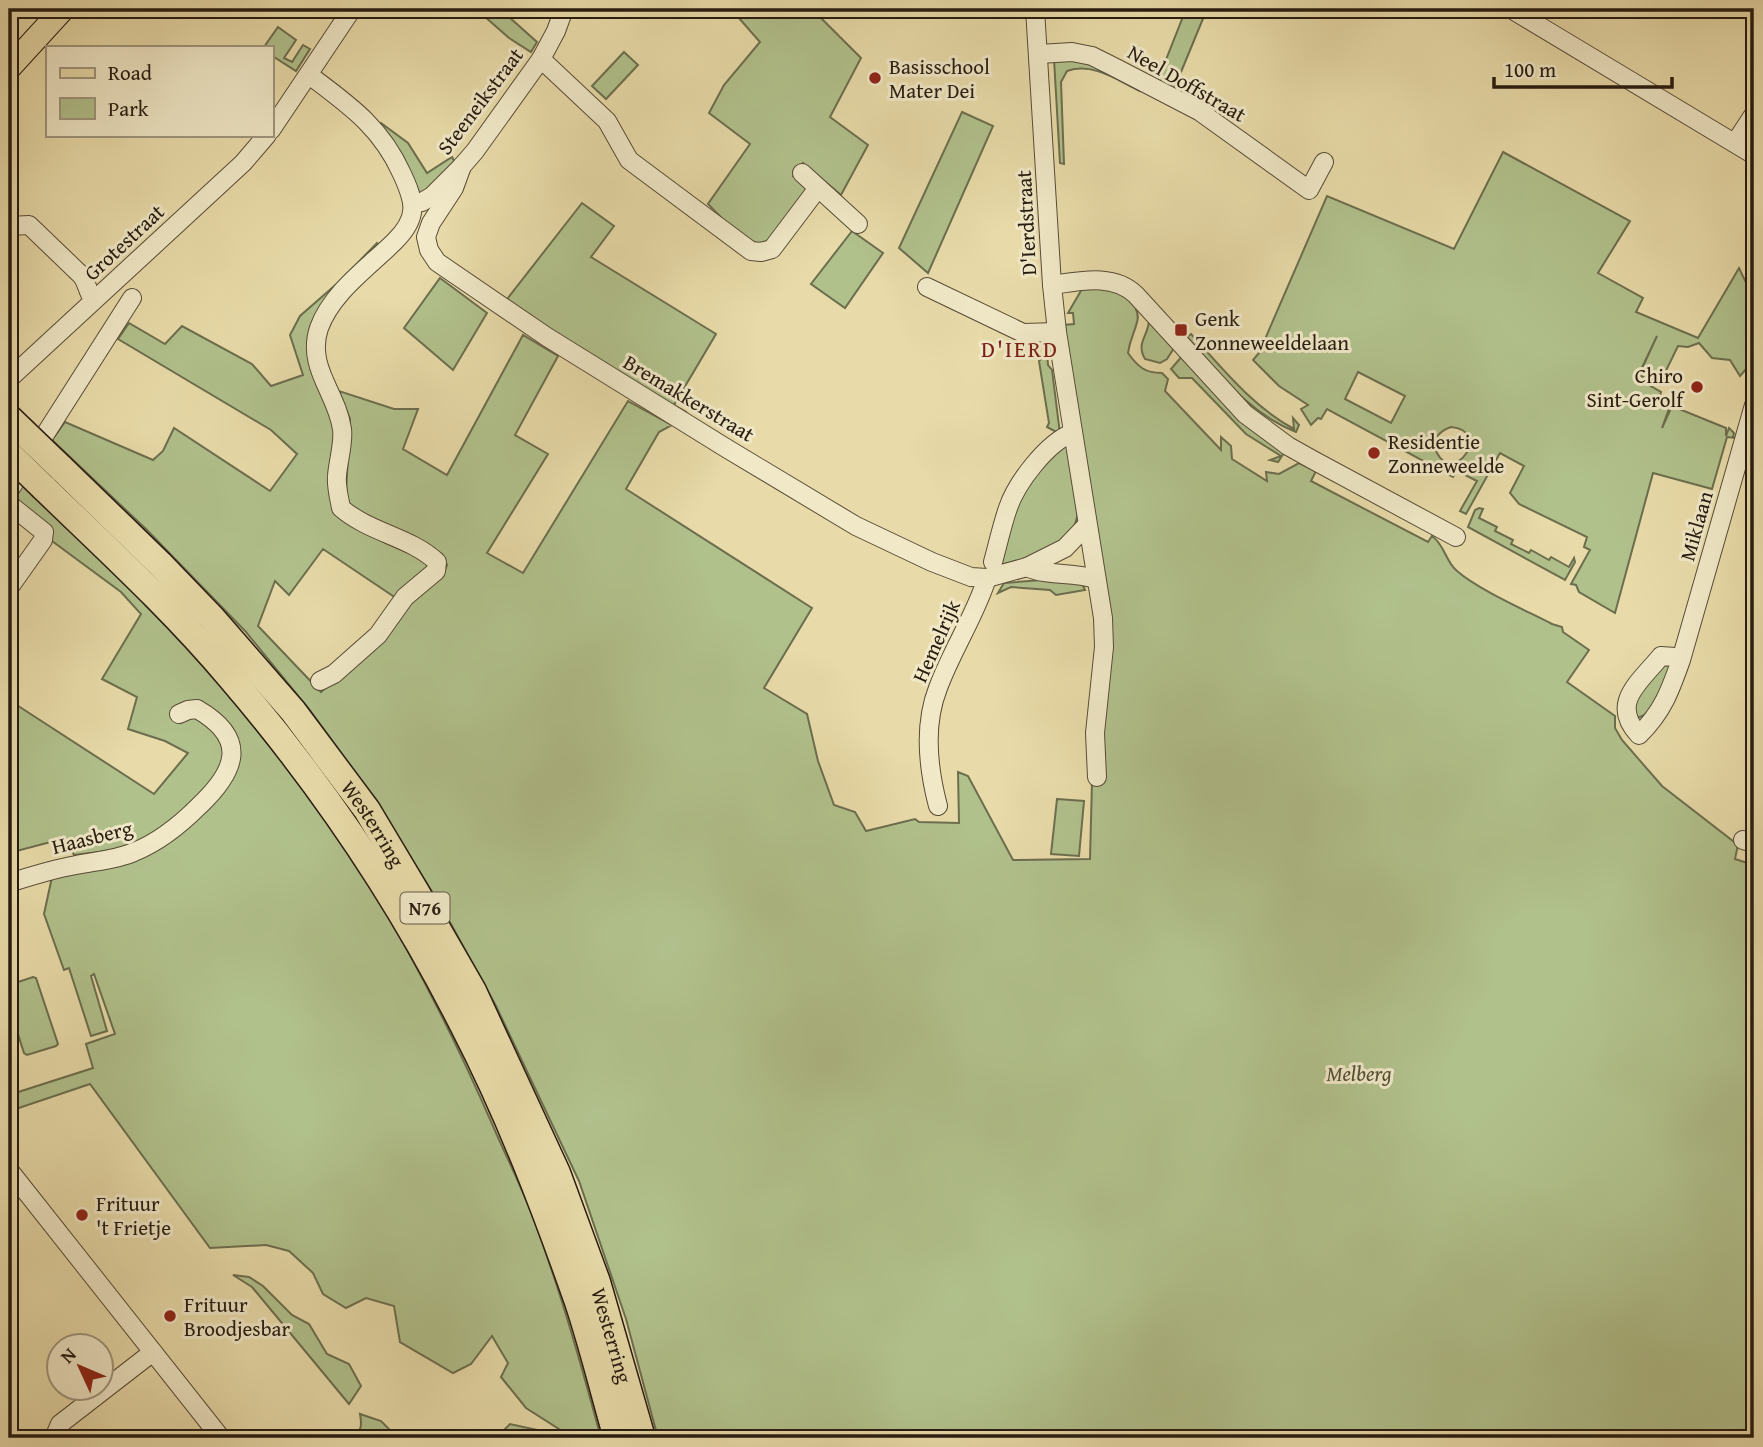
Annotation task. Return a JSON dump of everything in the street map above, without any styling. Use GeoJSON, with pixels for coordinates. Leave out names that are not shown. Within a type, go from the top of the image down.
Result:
{"type":"FeatureCollection","features":[{"type":"Feature","properties":{"kind":"highway","name":"Westerring"},"geometry":{"type":"LineString","coordinates":[[9,418],[212,618],[293,711],[366,810],[473,991],[556,1173],[597,1282],[642,1438]]}},
{"type":"Feature","properties":{"kind":"highway","name":"Westerring"},"geometry":{"type":"LineString","coordinates":[[9,454],[132,572],[230,676],[351,833],[404,919],[463,1024],[499,1099],[536,1187],[579,1305],[617,1438]]}},
{"type":"Feature","properties":{"kind":"main road"},"geometry":{"type":"LineString","coordinates":[[9,53],[49,9]]}},
{"type":"Feature","properties":{"kind":"main road"},"geometry":{"type":"LineString","coordinates":[[9,68],[63,9]]}},
{"type":"Feature","properties":{"kind":"street"},"geometry":{"type":"LineString","coordinates":[[273,127],[352,9]]}},
{"type":"Feature","properties":{"kind":"street","name":"Steeneikstraat"},"geometry":{"type":"LineString","coordinates":[[413,203],[422,202],[432,195],[463,166],[541,59],[564,9]]}},
{"type":"Feature","properties":{"kind":"street","name":"D'Ierdstraat"},"geometry":{"type":"LineString","coordinates":[[1035,9],[1057,332],[1103,618],[1104,647],[1096,733],[1097,777]]}},
{"type":"Feature","properties":{"kind":"street"},"geometry":{"type":"LineString","coordinates":[[1511,9],[1754,155]]}},
{"type":"Feature","properties":{"kind":"street","name":"Neel Doffstraat"},"geometry":{"type":"LineString","coordinates":[[1039,54],[1072,52],[1092,56],[1199,111],[1309,190],[1324,162]]}},
{"type":"Feature","properties":{"kind":"street"},"geometry":{"type":"LineString","coordinates":[[541,59],[607,121],[629,160],[751,251],[772,249],[818,188]]}},
{"type":"Feature","properties":{"kind":"street"},"geometry":{"type":"LineString","coordinates":[[309,75],[349,105],[388,145],[413,203],[409,223],[398,238],[338,297],[320,327],[316,344],[321,378],[338,409],[343,432],[337,481],[341,508],[355,521],[427,552],[437,562],[436,571],[405,597],[378,635],[334,674],[320,681]]}},
{"type":"Feature","properties":{"kind":"street"},"geometry":{"type":"LineString","coordinates":[[1735,143],[1754,114]]}},
{"type":"Feature","properties":{"kind":"street","name":"Grotestraat"},"geometry":{"type":"LineString","coordinates":[[9,379],[243,163],[266,136]]}},
{"type":"Feature","properties":{"kind":"street","name":"Bremakkerstraat"},"geometry":{"type":"LineString","coordinates":[[463,166],[454,188],[431,223],[426,237],[429,250],[438,262],[569,351],[856,526],[971,577],[990,570],[1027,567],[1065,548],[1087,525]]}},
{"type":"Feature","properties":{"kind":"street"},"geometry":{"type":"LineString","coordinates":[[802,173],[858,224]]}},
{"type":"Feature","properties":{"kind":"street"},"geometry":{"type":"LineString","coordinates":[[9,226],[29,225],[86,282],[89,295],[94,300]]}},
{"type":"Feature","properties":{"kind":"street"},"geometry":{"type":"LineString","coordinates":[[1052,285],[1108,281],[1123,284],[1245,414],[1288,446],[1456,537]]}},
{"type":"Feature","properties":{"kind":"street"},"geometry":{"type":"LineString","coordinates":[[927,288],[1023,333],[1057,332]]}},
{"type":"Feature","properties":{"kind":"street"},"geometry":{"type":"LineString","coordinates":[[9,491],[132,298]]}},
{"type":"Feature","properties":{"kind":"street","name":"Miklaan"},"geometry":{"type":"LineString","coordinates":[[1681,660],[1754,405]]}},
{"type":"Feature","properties":{"kind":"street"},"geometry":{"type":"LineString","coordinates":[[990,570],[1009,506],[1025,479],[1058,439],[1072,433]]}},
{"type":"Feature","properties":{"kind":"street"},"geometry":{"type":"LineString","coordinates":[[9,504],[44,532],[43,540],[9,587]]}},
{"type":"Feature","properties":{"kind":"street","name":"Bremakkerstraat"},"geometry":{"type":"LineString","coordinates":[[1027,567],[1041,572],[1082,574],[1095,579]]}},
{"type":"Feature","properties":{"kind":"street","name":"Hemelrijk"},"geometry":{"type":"LineString","coordinates":[[938,806],[929,774],[932,708],[938,688],[980,599],[990,570]]}},
{"type":"Feature","properties":{"kind":"street","name":"Haasberg"},"geometry":{"type":"LineString","coordinates":[[9,883],[44,872],[132,853],[162,838],[215,791],[227,774],[232,758],[230,740],[220,726],[197,709],[179,714]]}},
{"type":"Feature","properties":{"kind":"street"},"geometry":{"type":"LineString","coordinates":[[9,1170],[212,1438]]}},
{"type":"Feature","properties":{"kind":"street"},"geometry":{"type":"LineString","coordinates":[[9,1182],[149,1354],[222,1438]]}},
{"type":"Feature","properties":{"kind":"street"},"geometry":{"type":"LineString","coordinates":[[54,1438],[60,1424],[149,1354]]}},
{"type":"Feature","properties":{"kind":"green space"},"geometry":{"type":"Polygon","coordinates":[[[476,9],[500,9],[537,42],[531,52],[509,38],[476,9]]]}},
{"type":"Feature","properties":{"kind":"green space"},"geometry":{"type":"Polygon","coordinates":[[[731,9],[812,9],[861,58],[830,117],[868,145],[841,195],[803,163],[793,176],[808,189],[765,245],[741,235],[708,204],[750,144],[709,113],[724,85],[760,42],[731,9]]]}},
{"type":"Feature","properties":{"kind":"green space"},"geometry":{"type":"Polygon","coordinates":[[[1186,9],[1207,9],[1174,89],[1158,80],[1186,9]]]}},
{"type":"Feature","properties":{"kind":"green space"},"geometry":{"type":"Polygon","coordinates":[[[278,27],[296,40],[284,58],[292,62],[303,45],[310,49],[296,71],[273,56],[273,46],[265,46],[278,27]]]}},
{"type":"Feature","properties":{"kind":"green space"},"geometry":{"type":"Polygon","coordinates":[[[624,52],[638,65],[606,99],[592,86],[624,52]]]}},
{"type":"Feature","properties":{"kind":"green space"},"geometry":{"type":"Polygon","coordinates":[[[1054,59],[1079,59],[1142,87],[1140,91],[1095,70],[1067,71],[1061,82],[1064,164],[1060,163],[1054,59]]]}},
{"type":"Feature","properties":{"kind":"green space"},"geometry":{"type":"Polygon","coordinates":[[[962,112],[993,126],[928,273],[899,248],[962,112]]]}},
{"type":"Feature","properties":{"kind":"green space"},"geometry":{"type":"Polygon","coordinates":[[[381,123],[408,143],[427,173],[452,157],[456,164],[427,196],[417,195],[377,129],[381,123]]]}},
{"type":"Feature","properties":{"kind":"green space"},"geometry":{"type":"Polygon","coordinates":[[[1503,152],[1630,221],[1598,273],[1643,298],[1636,312],[1698,338],[1739,268],[1754,299],[1754,360],[1740,376],[1730,360],[1712,358],[1699,343],[1688,347],[1678,346],[1659,385],[1639,375],[1657,336],[1637,378],[1661,392],[1659,400],[1670,406],[1662,428],[1672,406],[1726,428],[1726,436],[1729,428],[1736,438],[1727,437],[1712,489],[1653,473],[1615,613],[1579,592],[1576,585],[1571,584],[1590,550],[1584,547],[1587,537],[1519,504],[1510,493],[1524,466],[1500,453],[1466,514],[1460,511],[1477,481],[1457,471],[1453,477],[1327,409],[1321,419],[1318,418],[1311,425],[1301,409],[1308,405],[1279,386],[1253,360],[1259,353],[1327,196],[1454,249],[1503,152]],[[1358,372],[1345,399],[1391,423],[1405,396],[1358,372]],[[1451,427],[1439,434],[1435,449],[1444,461],[1452,463],[1466,454],[1470,445],[1469,437],[1463,431],[1451,427]]]}},
{"type":"Feature","properties":{"kind":"green space"},"geometry":{"type":"Polygon","coordinates":[[[582,203],[614,226],[591,257],[716,334],[674,405],[686,412],[685,415],[504,303],[582,203]]]}},
{"type":"Feature","properties":{"kind":"green space"},"geometry":{"type":"Polygon","coordinates":[[[852,231],[883,253],[845,308],[811,284],[852,231]]]}},
{"type":"Feature","properties":{"kind":"green space","name":"Melberg"},"geometry":{"type":"Polygon","coordinates":[[[377,243],[382,249],[314,327],[336,431],[330,468],[354,525],[388,544],[426,560],[429,570],[396,598],[323,549],[289,595],[275,581],[258,626],[321,692],[381,637],[407,601],[442,577],[447,565],[442,554],[359,513],[348,502],[346,493],[350,419],[339,391],[394,409],[418,409],[403,449],[447,475],[523,335],[558,356],[515,435],[548,454],[487,553],[523,573],[628,401],[672,425],[659,432],[626,489],[812,608],[764,688],[807,714],[818,761],[834,805],[855,812],[866,831],[915,819],[919,822],[959,823],[958,772],[968,776],[1013,860],[1090,859],[1092,782],[1102,740],[1104,702],[1063,325],[1074,324],[1073,313],[1068,313],[1082,289],[1113,289],[1131,299],[1138,318],[1128,353],[1142,368],[1162,373],[1168,379],[1165,391],[1221,450],[1221,437],[1231,446],[1232,459],[1267,481],[1266,472],[1279,474],[1299,463],[1316,471],[1311,481],[1428,542],[1432,536],[1440,544],[1453,567],[1466,578],[1562,627],[1563,632],[1589,650],[1567,682],[1615,716],[1615,728],[1622,740],[1662,786],[1738,845],[1735,859],[1754,865],[1754,1438],[658,1438],[626,1319],[579,1181],[496,1006],[441,906],[371,794],[309,709],[246,632],[147,530],[52,440],[65,422],[153,460],[163,451],[174,428],[270,491],[297,454],[271,430],[118,339],[129,323],[165,344],[182,326],[252,364],[271,386],[303,375],[290,335],[300,316],[340,281],[377,243]]]}},
{"type":"Feature","properties":{"kind":"green space"},"geometry":{"type":"Polygon","coordinates":[[[440,278],[487,313],[453,370],[404,328],[440,278]]]}},
{"type":"Feature","properties":{"kind":"green space"},"geometry":{"type":"Polygon","coordinates":[[[1149,318],[1174,348],[1167,359],[1160,363],[1145,359],[1142,353],[1149,318]]]}},
{"type":"Feature","properties":{"kind":"green space"},"geometry":{"type":"Polygon","coordinates":[[[1191,334],[1239,386],[1279,420],[1294,429],[1293,418],[1299,425],[1296,432],[1249,404],[1236,392],[1187,337],[1191,334]]]}},
{"type":"Feature","properties":{"kind":"green space"},"geometry":{"type":"Polygon","coordinates":[[[1047,353],[1048,365],[1052,370],[1060,434],[1047,427],[1049,423],[1039,361],[1047,353]]]}},
{"type":"Feature","properties":{"kind":"green space"},"geometry":{"type":"Polygon","coordinates":[[[1183,355],[1284,453],[1278,462],[1270,460],[1281,456],[1246,434],[1192,378],[1179,378],[1171,369],[1183,355]]]}},
{"type":"Feature","properties":{"kind":"green space"},"geometry":{"type":"Polygon","coordinates":[[[1067,444],[1078,512],[1072,530],[1060,544],[998,570],[1011,506],[1028,479],[1067,444]]]}},
{"type":"Feature","properties":{"kind":"green space"},"geometry":{"type":"Polygon","coordinates":[[[23,484],[138,595],[247,711],[320,807],[385,910],[442,1017],[522,1191],[564,1308],[601,1438],[496,1438],[510,1424],[551,1433],[562,1431],[526,1408],[501,1377],[508,1363],[492,1336],[471,1364],[453,1373],[400,1342],[394,1306],[366,1298],[346,1308],[323,1294],[313,1273],[289,1251],[266,1245],[210,1248],[90,1084],[13,1110],[9,1095],[93,1068],[86,1044],[115,1034],[94,974],[91,976],[107,1031],[91,1036],[69,968],[64,970],[44,914],[52,877],[125,849],[74,855],[66,838],[9,853],[9,700],[154,794],[188,753],[165,741],[128,729],[137,697],[102,679],[141,614],[121,592],[52,541],[15,503],[15,497],[23,484]]]}},
{"type":"Feature","properties":{"kind":"green space"},"geometry":{"type":"Polygon","coordinates":[[[1483,509],[1479,518],[1497,527],[1495,531],[1513,540],[1511,544],[1529,553],[1531,550],[1549,560],[1551,557],[1569,567],[1574,558],[1575,562],[1565,580],[1468,527],[1475,510],[1483,509]]]}},
{"type":"Feature","properties":{"kind":"green space"},"geometry":{"type":"Polygon","coordinates":[[[1068,578],[1082,583],[1085,590],[1056,595],[1050,590],[1011,587],[998,593],[1004,583],[1068,578]]]}},
{"type":"Feature","properties":{"kind":"green space"},"geometry":{"type":"Polygon","coordinates":[[[1660,666],[1670,666],[1658,699],[1646,713],[1633,717],[1631,707],[1660,666]]]}},
{"type":"Feature","properties":{"kind":"green space"},"geometry":{"type":"Polygon","coordinates":[[[1057,799],[1084,801],[1079,856],[1051,854],[1057,799]]]}},
{"type":"Feature","properties":{"kind":"green space"},"geometry":{"type":"Polygon","coordinates":[[[36,978],[58,1044],[27,1055],[24,1053],[9,1006],[9,985],[36,978]]]}},
{"type":"Feature","properties":{"kind":"green space"},"geometry":{"type":"Polygon","coordinates":[[[233,1275],[249,1277],[263,1286],[292,1315],[309,1324],[327,1354],[349,1364],[361,1386],[349,1404],[252,1287],[233,1275]]]}},
{"type":"Feature","properties":{"kind":"green space"},"geometry":{"type":"Polygon","coordinates":[[[360,1414],[381,1421],[398,1438],[352,1438],[360,1428],[360,1414]]]}},
{"type":"Feature","properties":{"kind":"place","name":"Basisschool Mater Dei"},"geometry":{"type":"Point","coordinates":[875,78]}},
{"type":"Feature","properties":{"kind":"place","name":"Genk Zonneweeldelaan"},"geometry":{"type":"Point","coordinates":[1181,330]}},
{"type":"Feature","properties":{"kind":"place","name":"Chiro Sint-Gerolf"},"geometry":{"type":"Point","coordinates":[1697,387]}},
{"type":"Feature","properties":{"kind":"place","name":"Residentie Zonneweelde"},"geometry":{"type":"Point","coordinates":[1374,453]}},
{"type":"Feature","properties":{"kind":"place","name":"Frituur 't Frietje"},"geometry":{"type":"Point","coordinates":[82,1215]}},
{"type":"Feature","properties":{"kind":"place","name":"Frituur Broodjesbar"},"geometry":{"type":"Point","coordinates":[170,1316]}},
{"type":"Feature","properties":{"kind":"district","name":"D'IERD"},"geometry":{"type":"Point","coordinates":[1020,348]}}]}
